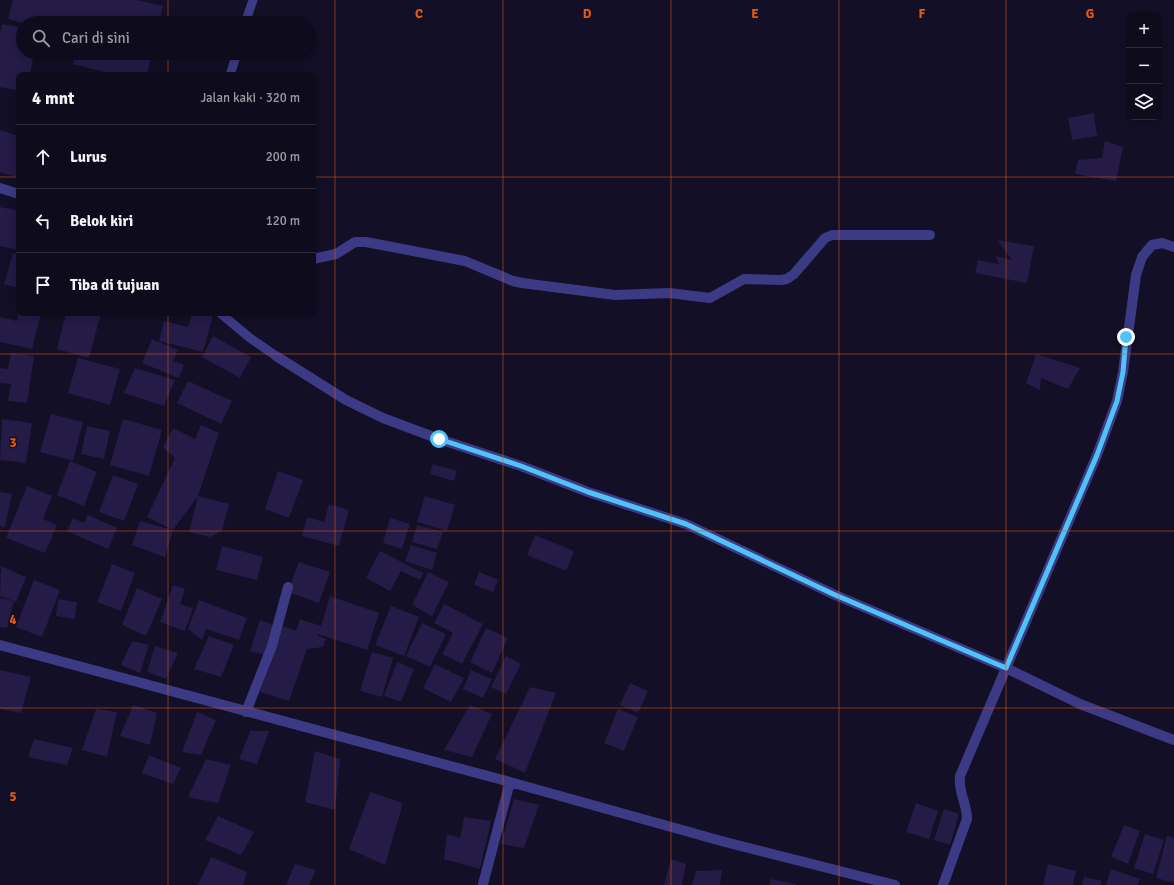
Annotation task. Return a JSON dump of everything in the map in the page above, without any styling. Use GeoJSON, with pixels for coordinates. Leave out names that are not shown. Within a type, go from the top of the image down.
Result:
{"type":"FeatureCollection","features":[{"type":"Feature","properties":{"kind":"street"},"geometry":{"type":"LineString","coordinates":[[0,188],[16,193]]}},
{"type":"Feature","properties":{"kind":"street"},"geometry":{"type":"LineString","coordinates":[[316,258],[336,254],[355,242],[366,242],[465,261],[513,281],[522,283],[615,295],[669,293],[710,298],[744,279],[787,279],[794,274],[825,238],[832,235],[930,235]]}},
{"type":"Feature","properties":{"kind":"street"},"geometry":{"type":"LineString","coordinates":[[943,885],[967,819],[966,808],[959,789],[960,776],[1097,455],[1117,401],[1123,372],[1136,275],[1142,257],[1152,245],[1162,243],[1174,247]]}},
{"type":"Feature","properties":{"kind":"street"},"geometry":{"type":"LineString","coordinates":[[276,356],[346,400],[383,418],[439,439],[521,466],[588,492],[686,524],[833,594],[1006,668],[1080,704],[1174,740]]}},
{"type":"Feature","properties":{"kind":"street"},"geometry":{"type":"LineString","coordinates":[[246,712],[272,646],[288,587]]}},
{"type":"Feature","properties":{"kind":"street"},"geometry":{"type":"LineString","coordinates":[[0,645],[510,782],[725,842],[895,885]]}},
{"type":"Feature","properties":{"kind":"street"},"geometry":{"type":"LineString","coordinates":[[483,884],[510,782]]}},
{"type":"Feature","properties":{"kind":"lane"},"geometry":{"type":"LineString","coordinates":[[247,16],[253,0]]}},
{"type":"Feature","properties":{"kind":"lane"},"geometry":{"type":"LineString","coordinates":[[231,72],[235,60]]}},
{"type":"Feature","properties":{"kind":"lane"},"geometry":{"type":"LineString","coordinates":[[224,316],[250,338],[276,356]]}},
{"type":"Feature","properties":{"kind":"building"},"geometry":{"type":"Polygon","coordinates":[[[13,0],[137,0],[163,6],[161,16],[16,16],[16,21],[8,19],[13,0]]]}},
{"type":"Feature","properties":{"kind":"building"},"geometry":{"type":"Polygon","coordinates":[[[2,24],[16,27],[16,60],[33,60],[31,72],[16,72],[16,90],[0,87],[0,34],[2,24]]]}},
{"type":"Feature","properties":{"kind":"building"},"geometry":{"type":"Polygon","coordinates":[[[74,60],[150,60],[148,72],[105,72],[73,64],[74,60]]]}},
{"type":"Feature","properties":{"kind":"building"},"geometry":{"type":"Polygon","coordinates":[[[1094,113],[1097,136],[1072,140],[1068,118],[1094,113]]]}},
{"type":"Feature","properties":{"kind":"building"},"geometry":{"type":"Polygon","coordinates":[[[0,130],[16,135],[16,177],[0,172],[0,130]]]}},
{"type":"Feature","properties":{"kind":"building"},"geometry":{"type":"Polygon","coordinates":[[[1105,141],[1123,147],[1116,181],[1075,174],[1078,160],[1102,158],[1105,141]]]}},
{"type":"Feature","properties":{"kind":"building"},"geometry":{"type":"Polygon","coordinates":[[[0,207],[16,210],[16,249],[0,246],[0,207]]]}},
{"type":"Feature","properties":{"kind":"building"},"geometry":{"type":"Polygon","coordinates":[[[997,240],[1034,246],[1027,283],[975,273],[978,260],[999,264],[996,256],[1012,260],[997,240]]]}},
{"type":"Feature","properties":{"kind":"building"},"geometry":{"type":"Polygon","coordinates":[[[13,253],[16,254],[16,287],[4,284],[13,253]]]}},
{"type":"Feature","properties":{"kind":"building"},"geometry":{"type":"Polygon","coordinates":[[[18,316],[40,316],[32,349],[0,342],[0,317],[17,321],[18,316]]]}},
{"type":"Feature","properties":{"kind":"building"},"geometry":{"type":"Polygon","coordinates":[[[65,316],[100,316],[89,358],[57,349],[65,316]]]}},
{"type":"Feature","properties":{"kind":"building"},"geometry":{"type":"Polygon","coordinates":[[[191,316],[213,316],[203,352],[159,341],[164,321],[188,327],[191,316]]]}},
{"type":"Feature","properties":{"kind":"building"},"geometry":{"type":"Polygon","coordinates":[[[213,336],[251,357],[240,378],[202,357],[213,336]]]}},
{"type":"Feature","properties":{"kind":"building"},"geometry":{"type":"Polygon","coordinates":[[[152,339],[178,350],[173,361],[184,365],[179,378],[142,363],[152,339]]]}},
{"type":"Feature","properties":{"kind":"building"},"geometry":{"type":"Polygon","coordinates":[[[11,353],[34,356],[27,403],[8,401],[11,384],[0,383],[0,368],[8,369],[11,353]]]}},
{"type":"Feature","properties":{"kind":"building"},"geometry":{"type":"Polygon","coordinates":[[[1036,354],[1080,368],[1068,389],[1041,378],[1040,390],[1026,383],[1036,354]]]}},
{"type":"Feature","properties":{"kind":"building"},"geometry":{"type":"Polygon","coordinates":[[[78,358],[120,369],[110,405],[68,393],[78,358]]]}},
{"type":"Feature","properties":{"kind":"building"},"geometry":{"type":"Polygon","coordinates":[[[135,368],[175,380],[164,406],[124,393],[135,368]]]}},
{"type":"Feature","properties":{"kind":"building"},"geometry":{"type":"Polygon","coordinates":[[[188,381],[232,401],[221,424],[177,403],[188,381]]]}},
{"type":"Feature","properties":{"kind":"building"},"geometry":{"type":"Polygon","coordinates":[[[51,414],[83,422],[73,461],[40,452],[51,414]]]}},
{"type":"Feature","properties":{"kind":"building"},"geometry":{"type":"Polygon","coordinates":[[[2,419],[32,423],[26,463],[0,460],[2,419]]]}},
{"type":"Feature","properties":{"kind":"building"},"geometry":{"type":"Polygon","coordinates":[[[123,419],[162,430],[149,476],[110,465],[123,419]]]}},
{"type":"Feature","properties":{"kind":"building"},"geometry":{"type":"Polygon","coordinates":[[[201,425],[219,433],[198,496],[173,530],[147,517],[175,458],[163,447],[173,428],[195,439],[201,425]]]}},
{"type":"Feature","properties":{"kind":"building"},"geometry":{"type":"Polygon","coordinates":[[[87,426],[110,431],[104,459],[81,454],[87,426]]]}},
{"type":"Feature","properties":{"kind":"building"},"geometry":{"type":"Polygon","coordinates":[[[70,461],[97,472],[84,506],[57,495],[70,461]]]}},
{"type":"Feature","properties":{"kind":"building"},"geometry":{"type":"Polygon","coordinates":[[[433,464],[457,471],[454,481],[430,474],[433,464]]]}},
{"type":"Feature","properties":{"kind":"building"},"geometry":{"type":"Polygon","coordinates":[[[278,471],[303,480],[289,518],[265,509],[278,471]]]}},
{"type":"Feature","properties":{"kind":"building"},"geometry":{"type":"Polygon","coordinates":[[[113,475],[138,484],[124,521],[99,512],[113,475]]]}},
{"type":"Feature","properties":{"kind":"building"},"geometry":{"type":"Polygon","coordinates":[[[27,486],[52,496],[43,519],[57,525],[45,553],[6,538],[27,486]]]}},
{"type":"Feature","properties":{"kind":"building"},"geometry":{"type":"Polygon","coordinates":[[[0,492],[12,494],[5,527],[0,526],[0,492]]]}},
{"type":"Feature","properties":{"kind":"building"},"geometry":{"type":"Polygon","coordinates":[[[198,496],[229,504],[222,531],[210,537],[189,532],[198,496]]]}},
{"type":"Feature","properties":{"kind":"building"},"geometry":{"type":"Polygon","coordinates":[[[425,496],[455,505],[447,531],[417,522],[425,496]]]}},
{"type":"Feature","properties":{"kind":"building"},"geometry":{"type":"Polygon","coordinates":[[[329,504],[349,510],[339,546],[302,536],[307,517],[324,522],[329,504]]]}},
{"type":"Feature","properties":{"kind":"building"},"geometry":{"type":"Polygon","coordinates":[[[88,515],[117,528],[108,549],[67,531],[73,518],[84,523],[88,515]]]}},
{"type":"Feature","properties":{"kind":"building"},"geometry":{"type":"Polygon","coordinates":[[[390,518],[410,524],[402,549],[383,543],[390,518]]]}},
{"type":"Feature","properties":{"kind":"building"},"geometry":{"type":"Polygon","coordinates":[[[140,521],[173,530],[165,557],[132,545],[140,521]]]}},
{"type":"Feature","properties":{"kind":"building"},"geometry":{"type":"Polygon","coordinates":[[[417,525],[443,532],[437,549],[412,542],[417,525]]]}},
{"type":"Feature","properties":{"kind":"building"},"geometry":{"type":"Polygon","coordinates":[[[535,535],[574,551],[566,571],[527,555],[535,535]]]}},
{"type":"Feature","properties":{"kind":"building"},"geometry":{"type":"Polygon","coordinates":[[[411,545],[437,553],[432,570],[405,561],[411,545]]]}},
{"type":"Feature","properties":{"kind":"building"},"geometry":{"type":"Polygon","coordinates":[[[222,546],[263,557],[257,580],[216,570],[222,546]]]}},
{"type":"Feature","properties":{"kind":"building"},"geometry":{"type":"Polygon","coordinates":[[[380,551],[423,573],[420,580],[401,571],[390,591],[366,578],[380,551]]]}},
{"type":"Feature","properties":{"kind":"building"},"geometry":{"type":"Polygon","coordinates":[[[299,562],[330,572],[319,603],[288,592],[299,562]]]}},
{"type":"Feature","properties":{"kind":"building"},"geometry":{"type":"Polygon","coordinates":[[[112,564],[135,573],[121,611],[97,602],[112,564]]]}},
{"type":"Feature","properties":{"kind":"building"},"geometry":{"type":"Polygon","coordinates":[[[1,566],[26,577],[16,602],[0,596],[1,566]]]}},
{"type":"Feature","properties":{"kind":"building"},"geometry":{"type":"Polygon","coordinates":[[[428,572],[449,582],[432,616],[412,605],[428,572]]]}},
{"type":"Feature","properties":{"kind":"building"},"geometry":{"type":"Polygon","coordinates":[[[479,572],[498,580],[493,592],[474,585],[479,572]]]}},
{"type":"Feature","properties":{"kind":"building"},"geometry":{"type":"Polygon","coordinates":[[[34,580],[60,590],[42,637],[16,627],[34,580]]]}},
{"type":"Feature","properties":{"kind":"building"},"geometry":{"type":"Polygon","coordinates":[[[173,585],[185,589],[180,604],[193,608],[185,631],[160,622],[173,585]]]}},
{"type":"Feature","properties":{"kind":"building"},"geometry":{"type":"Polygon","coordinates":[[[137,588],[162,599],[146,636],[122,625],[137,588]]]}},
{"type":"Feature","properties":{"kind":"building"},"geometry":{"type":"Polygon","coordinates":[[[330,596],[379,613],[367,650],[318,634],[318,636],[326,639],[323,647],[307,649],[289,701],[260,692],[283,626],[296,631],[300,619],[321,626],[330,596]]]}},
{"type":"Feature","properties":{"kind":"building"},"geometry":{"type":"Polygon","coordinates":[[[0,598],[14,601],[7,628],[0,627],[0,598]]]}},
{"type":"Feature","properties":{"kind":"building"},"geometry":{"type":"Polygon","coordinates":[[[58,599],[77,602],[75,619],[56,616],[58,599]]]}},
{"type":"Feature","properties":{"kind":"building"},"geometry":{"type":"Polygon","coordinates":[[[199,600],[247,618],[239,640],[206,629],[202,640],[188,629],[199,600]]]}},
{"type":"Feature","properties":{"kind":"building"},"geometry":{"type":"Polygon","coordinates":[[[444,604],[483,624],[462,664],[442,654],[453,633],[434,623],[444,604]]]}},
{"type":"Feature","properties":{"kind":"building"},"geometry":{"type":"Polygon","coordinates":[[[391,606],[419,617],[404,656],[375,645],[391,606]]]}},
{"type":"Feature","properties":{"kind":"building"},"geometry":{"type":"Polygon","coordinates":[[[260,620],[274,625],[265,655],[250,651],[260,620]]]}},
{"type":"Feature","properties":{"kind":"building"},"geometry":{"type":"Polygon","coordinates":[[[422,623],[446,634],[430,667],[406,656],[422,623]]]}},
{"type":"Feature","properties":{"kind":"building"},"geometry":{"type":"Polygon","coordinates":[[[486,628],[508,638],[492,673],[470,662],[486,628]]]}},
{"type":"Feature","properties":{"kind":"building"},"geometry":{"type":"Polygon","coordinates":[[[209,636],[234,645],[221,677],[194,669],[209,636]]]}},
{"type":"Feature","properties":{"kind":"building"},"geometry":{"type":"Polygon","coordinates":[[[132,641],[149,645],[140,673],[121,665],[132,641]]]}},
{"type":"Feature","properties":{"kind":"building"},"geometry":{"type":"Polygon","coordinates":[[[155,646],[178,653],[166,679],[147,672],[155,646]]]}},
{"type":"Feature","properties":{"kind":"building"},"geometry":{"type":"Polygon","coordinates":[[[372,652],[393,658],[382,697],[360,691],[372,652]]]}},
{"type":"Feature","properties":{"kind":"building"},"geometry":{"type":"Polygon","coordinates":[[[506,656],[521,664],[506,694],[491,687],[506,656]]]}},
{"type":"Feature","properties":{"kind":"building"},"geometry":{"type":"Polygon","coordinates":[[[397,662],[414,669],[401,702],[384,696],[397,662]]]}},
{"type":"Feature","properties":{"kind":"building"},"geometry":{"type":"Polygon","coordinates":[[[435,664],[464,678],[451,702],[423,688],[435,664]]]}},
{"type":"Feature","properties":{"kind":"building"},"geometry":{"type":"Polygon","coordinates":[[[0,670],[31,677],[21,713],[0,709],[0,670]]]}},
{"type":"Feature","properties":{"kind":"building"},"geometry":{"type":"Polygon","coordinates":[[[471,670],[492,679],[483,698],[463,689],[471,670]]]}},
{"type":"Feature","properties":{"kind":"building"},"geometry":{"type":"Polygon","coordinates":[[[630,683],[648,691],[638,713],[620,705],[630,683]]]}},
{"type":"Feature","properties":{"kind":"building"},"geometry":{"type":"Polygon","coordinates":[[[530,687],[556,693],[525,773],[495,759],[530,687]]]}},
{"type":"Feature","properties":{"kind":"building"},"geometry":{"type":"Polygon","coordinates":[[[133,705],[157,713],[150,745],[120,736],[133,705]]]}},
{"type":"Feature","properties":{"kind":"building"},"geometry":{"type":"Polygon","coordinates":[[[470,705],[492,714],[472,757],[444,750],[470,705]]]}},
{"type":"Feature","properties":{"kind":"building"},"geometry":{"type":"Polygon","coordinates":[[[96,709],[117,712],[107,757],[82,750],[96,709]]]}},
{"type":"Feature","properties":{"kind":"building"},"geometry":{"type":"Polygon","coordinates":[[[618,709],[638,717],[624,751],[604,743],[618,709]]]}},
{"type":"Feature","properties":{"kind":"building"},"geometry":{"type":"Polygon","coordinates":[[[197,712],[216,720],[201,755],[182,752],[197,712]]]}},
{"type":"Feature","properties":{"kind":"building"},"geometry":{"type":"Polygon","coordinates":[[[250,731],[269,731],[257,764],[239,759],[250,731]]]}},
{"type":"Feature","properties":{"kind":"building"},"geometry":{"type":"Polygon","coordinates":[[[34,739],[73,748],[67,765],[28,757],[34,739]]]}},
{"type":"Feature","properties":{"kind":"building"},"geometry":{"type":"Polygon","coordinates":[[[315,751],[340,759],[335,810],[305,802],[315,751]]]}},
{"type":"Feature","properties":{"kind":"building"},"geometry":{"type":"Polygon","coordinates":[[[149,755],[181,768],[173,784],[142,773],[149,755]]]}},
{"type":"Feature","properties":{"kind":"building"},"geometry":{"type":"Polygon","coordinates":[[[206,759],[231,765],[218,803],[188,797],[206,759]]]}},
{"type":"Feature","properties":{"kind":"building"},"geometry":{"type":"Polygon","coordinates":[[[370,792],[403,803],[385,865],[349,849],[370,792]]]}},
{"type":"Feature","properties":{"kind":"building"},"geometry":{"type":"Polygon","coordinates":[[[514,799],[539,805],[524,848],[501,844],[514,799]]]}},
{"type":"Feature","properties":{"kind":"building"},"geometry":{"type":"Polygon","coordinates":[[[916,803],[938,811],[929,839],[906,832],[916,803]]]}},
{"type":"Feature","properties":{"kind":"building"},"geometry":{"type":"Polygon","coordinates":[[[944,809],[959,814],[950,845],[934,840],[944,809]]]}},
{"type":"Feature","properties":{"kind":"building"},"geometry":{"type":"Polygon","coordinates":[[[218,816],[254,832],[241,855],[205,840],[218,816]]]}},
{"type":"Feature","properties":{"kind":"building"},"geometry":{"type":"Polygon","coordinates":[[[464,817],[491,821],[480,869],[444,859],[447,834],[460,838],[464,817]]]}},
{"type":"Feature","properties":{"kind":"building"},"geometry":{"type":"Polygon","coordinates":[[[1124,825],[1140,831],[1128,864],[1111,857],[1124,825]]]}},
{"type":"Feature","properties":{"kind":"building"},"geometry":{"type":"Polygon","coordinates":[[[1145,834],[1164,840],[1153,874],[1134,868],[1145,834]]]}},
{"type":"Feature","properties":{"kind":"building"},"geometry":{"type":"Polygon","coordinates":[[[1167,836],[1174,838],[1174,883],[1156,878],[1167,836]]]}},
{"type":"Feature","properties":{"kind":"building"},"geometry":{"type":"Polygon","coordinates":[[[211,857],[247,872],[243,885],[198,885],[211,857]]]}},
{"type":"Feature","properties":{"kind":"building"},"geometry":{"type":"Polygon","coordinates":[[[671,859],[686,864],[682,885],[664,885],[671,859]]]}},
{"type":"Feature","properties":{"kind":"building"},"geometry":{"type":"Polygon","coordinates":[[[295,864],[316,870],[309,885],[286,885],[295,864]]]}},
{"type":"Feature","properties":{"kind":"building"},"geometry":{"type":"Polygon","coordinates":[[[1048,864],[1076,871],[1073,885],[1043,885],[1048,864]]]}},
{"type":"Feature","properties":{"kind":"building"},"geometry":{"type":"Polygon","coordinates":[[[1111,869],[1140,879],[1137,885],[1106,885],[1111,869]]]}},
{"type":"Feature","properties":{"kind":"building"},"geometry":{"type":"Polygon","coordinates":[[[722,870],[720,885],[692,885],[696,871],[722,870]]]}},
{"type":"Feature","properties":{"kind":"building"},"geometry":{"type":"Polygon","coordinates":[[[1084,877],[1102,881],[1101,885],[1082,885],[1084,877]]]}},
{"type":"Feature","properties":{"kind":"building"},"geometry":{"type":"Polygon","coordinates":[[[771,879],[796,884],[796,885],[769,885],[771,879]]]}},
{"type":"Feature","properties":{"kind":"route"},"geometry":{"type":"LineString","coordinates":[[439,439],[521,466],[588,492],[638,507],[686,524],[833,594],[1006,668],[1097,455],[1117,401],[1123,372],[1126,337]]}}]}
